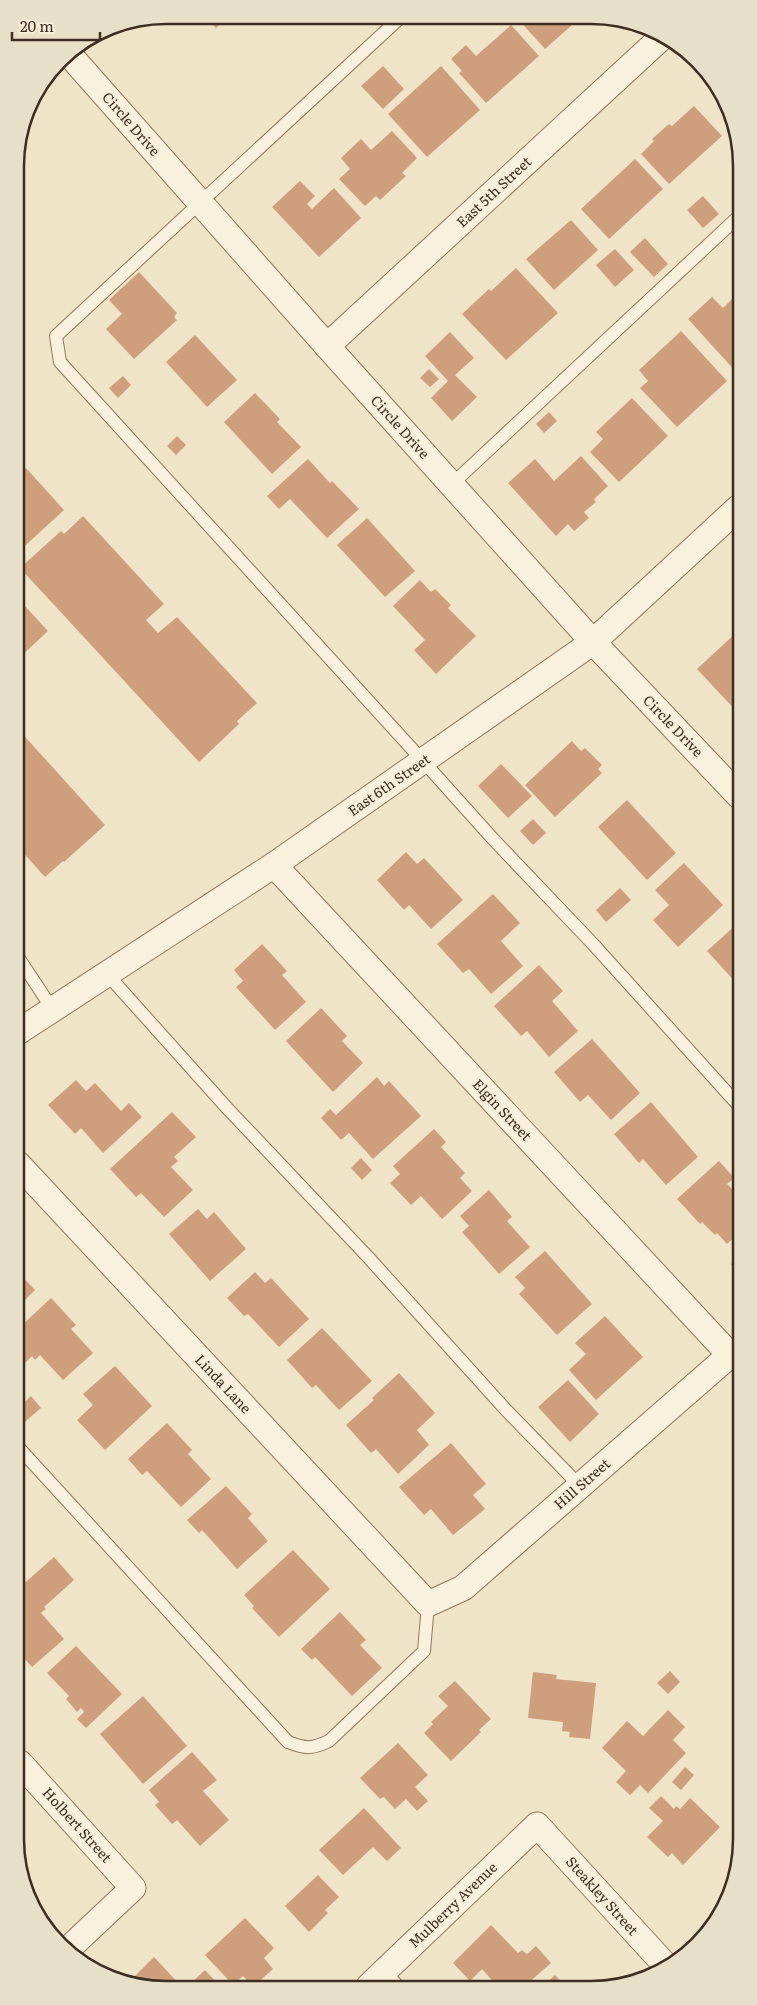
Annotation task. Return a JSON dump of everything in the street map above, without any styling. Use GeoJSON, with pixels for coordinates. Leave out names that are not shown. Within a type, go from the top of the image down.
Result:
{"type":"FeatureCollection","features":[{"type":"Feature","properties":{"kind":"street","name":"East 5th Street"},"geometry":{"type":"LineString","coordinates":[[327,346],[658,41]]}},
{"type":"Feature","properties":{"kind":"street","name":"Circle Drive"},"geometry":{"type":"LineString","coordinates":[[73,58],[451,485],[593,642],[733,790]]}},
{"type":"Feature","properties":{"kind":"street","name":"East 6th Street"},"geometry":{"type":"LineString","coordinates":[[24,1028],[274,865],[593,642],[733,513]]}},
{"type":"Feature","properties":{"kind":"street","name":"Elgin Street"},"geometry":{"type":"LineString","coordinates":[[274,865],[730,1355]]}},
{"type":"Feature","properties":{"kind":"street","name":"Linda Lane"},"geometry":{"type":"LineString","coordinates":[[24,1170],[428,1604]]}},
{"type":"Feature","properties":{"kind":"street","name":"Hill Street"},"geometry":{"type":"LineString","coordinates":[[428,1604],[463,1588],[730,1355]]}},
{"type":"Feature","properties":{"kind":"street","name":"Holbert Street"},"geometry":{"type":"LineString","coordinates":[[24,1767],[133,1888],[72,1946]]}},
{"type":"Feature","properties":{"kind":"street","name":"Steakley Street"},"geometry":{"type":"LineString","coordinates":[[537,1825],[662,1962]]}},
{"type":"Feature","properties":{"kind":"street","name":"Mulberry Avenue"},"geometry":{"type":"LineString","coordinates":[[384,1981],[537,1825]]}},
{"type":"Feature","properties":{"kind":"lane"},"geometry":{"type":"LineString","coordinates":[[393,24],[56,336],[60,362],[493,839],[593,944],[733,1099]]}},
{"type":"Feature","properties":{"kind":"lane"},"geometry":{"type":"LineString","coordinates":[[451,485],[733,222]]}},
{"type":"Feature","properties":{"kind":"lane"},"geometry":{"type":"LineString","coordinates":[[24,969],[53,1010]]}},
{"type":"Feature","properties":{"kind":"lane"},"geometry":{"type":"LineString","coordinates":[[108,974],[227,1108],[368,1257],[506,1410],[580,1486]]}},
{"type":"Feature","properties":{"kind":"lane"},"geometry":{"type":"LineString","coordinates":[[24,1453],[288,1742],[301,1747],[315,1748],[329,1741],[424,1652],[428,1604]]}},
{"type":"Feature","properties":{"kind":"building"},"geometry":{"type":"Polygon","coordinates":[[[212,24],[220,24],[216,28],[212,24]]]}},
{"type":"Feature","properties":{"kind":"building"},"geometry":{"type":"Polygon","coordinates":[[[522,24],[573,24],[545,49],[522,24]]]}},
{"type":"Feature","properties":{"kind":"building"},"geometry":{"type":"Polygon","coordinates":[[[511,25],[539,56],[486,103],[459,73],[462,71],[451,59],[466,45],[476,56],[511,25]]]}},
{"type":"Feature","properties":{"kind":"building"},"geometry":{"type":"Polygon","coordinates":[[[383,66],[404,89],[383,109],[361,86],[383,66]]]}},
{"type":"Feature","properties":{"kind":"building"},"geometry":{"type":"Polygon","coordinates":[[[441,66],[480,110],[427,157],[388,114],[441,66]]]}},
{"type":"Feature","properties":{"kind":"building"},"geometry":{"type":"Polygon","coordinates":[[[694,106],[722,136],[669,184],[641,154],[654,141],[652,139],[669,124],[672,126],[694,106]]]}},
{"type":"Feature","properties":{"kind":"building"},"geometry":{"type":"Polygon","coordinates":[[[392,131],[417,158],[402,173],[406,176],[380,200],[376,196],[365,206],[339,179],[350,169],[341,158],[361,139],[371,150],[392,131]]]}},
{"type":"Feature","properties":{"kind":"building"},"geometry":{"type":"Polygon","coordinates":[[[635,159],[663,189],[609,239],[581,209],[635,159]]]}},
{"type":"Feature","properties":{"kind":"building"},"geometry":{"type":"Polygon","coordinates":[[[300,181],[315,196],[307,204],[312,209],[334,188],[361,218],[319,257],[272,207],[300,181]]]}},
{"type":"Feature","properties":{"kind":"building"},"geometry":{"type":"Polygon","coordinates":[[[703,196],[719,214],[703,228],[687,210],[703,196]]]}},
{"type":"Feature","properties":{"kind":"building"},"geometry":{"type":"Polygon","coordinates":[[[571,220],[598,250],[554,290],[526,259],[571,220]]]}},
{"type":"Feature","properties":{"kind":"building"},"geometry":{"type":"Polygon","coordinates":[[[645,238],[668,264],[654,277],[630,252],[645,238]]]}},
{"type":"Feature","properties":{"kind":"building"},"geometry":{"type":"Polygon","coordinates":[[[615,249],[634,270],[615,287],[596,265],[615,249]]]}},
{"type":"Feature","properties":{"kind":"building"},"geometry":{"type":"Polygon","coordinates":[[[516,268],[558,313],[506,360],[462,314],[489,289],[491,291],[516,268]]]}},
{"type":"Feature","properties":{"kind":"building"},"geometry":{"type":"Polygon","coordinates":[[[139,272],[177,313],[174,317],[177,320],[134,359],[106,329],[122,314],[109,300],[139,272]]]}},
{"type":"Feature","properties":{"kind":"building"},"geometry":{"type":"Polygon","coordinates":[[[712,297],[723,308],[733,298],[733,368],[688,319],[712,297]]]}},
{"type":"Feature","properties":{"kind":"building"},"geometry":{"type":"Polygon","coordinates":[[[681,331],[727,381],[677,427],[640,388],[648,381],[639,370],[681,331]]]}},
{"type":"Feature","properties":{"kind":"building"},"geometry":{"type":"Polygon","coordinates":[[[450,332],[474,358],[455,375],[477,397],[452,421],[431,398],[448,381],[425,356],[450,332]]]}},
{"type":"Feature","properties":{"kind":"building"},"geometry":{"type":"Polygon","coordinates":[[[195,335],[237,380],[207,407],[166,362],[195,335]]]}},
{"type":"Feature","properties":{"kind":"building"},"geometry":{"type":"Polygon","coordinates":[[[429,369],[439,379],[430,387],[420,378],[429,369]]]}},
{"type":"Feature","properties":{"kind":"building"},"geometry":{"type":"Polygon","coordinates":[[[123,376],[131,385],[118,398],[109,388],[123,376]]]}},
{"type":"Feature","properties":{"kind":"building"},"geometry":{"type":"Polygon","coordinates":[[[255,393],[280,419],[277,422],[301,447],[272,474],[224,422],[255,393]]]}},
{"type":"Feature","properties":{"kind":"building"},"geometry":{"type":"Polygon","coordinates":[[[632,398],[668,436],[619,482],[590,452],[603,439],[596,432],[632,398]]]}},
{"type":"Feature","properties":{"kind":"building"},"geometry":{"type":"Polygon","coordinates":[[[549,412],[557,421],[544,433],[536,424],[549,412]]]}},
{"type":"Feature","properties":{"kind":"building"},"geometry":{"type":"Polygon","coordinates":[[[177,436],[186,445],[176,455],[167,446],[177,436]]]}},
{"type":"Feature","properties":{"kind":"building"},"geometry":{"type":"Polygon","coordinates":[[[581,456],[608,486],[594,499],[596,502],[584,512],[589,518],[574,531],[568,524],[556,536],[508,483],[535,459],[554,481],[581,456]]]}},
{"type":"Feature","properties":{"kind":"building"},"geometry":{"type":"Polygon","coordinates":[[[308,459],[330,483],[332,481],[359,509],[327,538],[290,499],[279,509],[267,496],[308,459]]]}},
{"type":"Feature","properties":{"kind":"building"},"geometry":{"type":"Polygon","coordinates":[[[26,468],[64,510],[24,547],[24,470],[26,468]]]}},
{"type":"Feature","properties":{"kind":"building"},"geometry":{"type":"Polygon","coordinates":[[[83,516],[164,604],[146,620],[158,633],[177,617],[257,703],[237,721],[239,724],[199,762],[24,572],[24,564],[61,531],[64,534],[83,516]]]}},
{"type":"Feature","properties":{"kind":"building"},"geometry":{"type":"Polygon","coordinates":[[[367,518],[415,571],[385,597],[337,545],[367,518]]]}},
{"type":"Feature","properties":{"kind":"building"},"geometry":{"type":"Polygon","coordinates":[[[420,580],[431,592],[435,589],[451,605],[448,608],[476,636],[436,674],[414,650],[425,640],[393,606],[420,580]]]}},
{"type":"Feature","properties":{"kind":"building"},"geometry":{"type":"Polygon","coordinates":[[[24,607],[48,631],[24,653],[24,607]]]}},
{"type":"Feature","properties":{"kind":"building"},"geometry":{"type":"Polygon","coordinates":[[[733,636],[733,708],[697,669],[733,636]]]}},
{"type":"Feature","properties":{"kind":"building"},"geometry":{"type":"Polygon","coordinates":[[[24,736],[105,825],[45,877],[24,854],[24,736]]]}},
{"type":"Feature","properties":{"kind":"building"},"geometry":{"type":"Polygon","coordinates":[[[572,741],[581,751],[585,748],[602,765],[598,769],[602,773],[555,817],[525,785],[572,741]]]}},
{"type":"Feature","properties":{"kind":"building"},"geometry":{"type":"Polygon","coordinates":[[[501,764],[532,796],[508,818],[478,786],[501,764]]]}},
{"type":"Feature","properties":{"kind":"building"},"geometry":{"type":"Polygon","coordinates":[[[627,800],[676,853],[647,880],[598,827],[627,800]]]}},
{"type":"Feature","properties":{"kind":"building"},"geometry":{"type":"Polygon","coordinates":[[[533,819],[546,833],[533,845],[520,831],[533,819]]]}},
{"type":"Feature","properties":{"kind":"building"},"geometry":{"type":"Polygon","coordinates":[[[406,852],[417,864],[424,858],[463,900],[431,929],[409,905],[404,910],[377,880],[406,852]]]}},
{"type":"Feature","properties":{"kind":"building"},"geometry":{"type":"Polygon","coordinates":[[[684,863],[723,905],[678,947],[653,920],[669,905],[655,890],[684,863]]]}},
{"type":"Feature","properties":{"kind":"building"},"geometry":{"type":"Polygon","coordinates":[[[620,888],[631,900],[606,922],[596,910],[620,888]]]}},
{"type":"Feature","properties":{"kind":"building"},"geometry":{"type":"Polygon","coordinates":[[[493,894],[520,923],[501,941],[523,966],[491,994],[469,969],[463,973],[437,944],[493,894]]]}},
{"type":"Feature","properties":{"kind":"building"},"geometry":{"type":"Polygon","coordinates":[[[733,927],[733,979],[707,951],[733,927]]]}},
{"type":"Feature","properties":{"kind":"building"},"geometry":{"type":"Polygon","coordinates":[[[262,944],[287,971],[282,975],[306,1002],[275,1030],[236,987],[243,981],[234,970],[262,944]]]}},
{"type":"Feature","properties":{"kind":"building"},"geometry":{"type":"Polygon","coordinates":[[[539,965],[563,991],[552,1001],[578,1031],[549,1057],[527,1031],[521,1036],[494,1006],[539,965]]]}},
{"type":"Feature","properties":{"kind":"building"},"geometry":{"type":"Polygon","coordinates":[[[321,1008],[347,1036],[342,1041],[363,1063],[333,1092],[286,1041],[321,1008]]]}},
{"type":"Feature","properties":{"kind":"building"},"geometry":{"type":"Polygon","coordinates":[[[592,1039],[640,1093],[611,1120],[588,1095],[580,1102],[554,1072],[592,1039]]]}},
{"type":"Feature","properties":{"kind":"building"},"geometry":{"type":"Polygon","coordinates":[[[377,1077],[384,1086],[389,1081],[421,1116],[373,1159],[349,1133],[341,1140],[321,1118],[330,1109],[336,1115],[377,1077]]]}},
{"type":"Feature","properties":{"kind":"building"},"geometry":{"type":"Polygon","coordinates":[[[76,1080],[86,1091],[95,1083],[121,1111],[129,1103],[142,1117],[103,1153],[81,1128],[75,1134],[48,1105],[76,1080]]]}},
{"type":"Feature","properties":{"kind":"building"},"geometry":{"type":"Polygon","coordinates":[[[651,1102],[698,1157],[666,1185],[643,1159],[639,1163],[614,1134],[651,1102]]]}},
{"type":"Feature","properties":{"kind":"building"},"geometry":{"type":"Polygon","coordinates":[[[172,1112],[196,1137],[174,1157],[178,1161],[171,1167],[193,1190],[164,1217],[141,1193],[136,1197],[110,1169],[172,1112]]]}},
{"type":"Feature","properties":{"kind":"building"},"geometry":{"type":"Polygon","coordinates":[[[434,1129],[446,1142],[441,1147],[465,1173],[460,1178],[472,1191],[442,1219],[421,1196],[411,1205],[390,1183],[400,1174],[393,1166],[434,1129]]]}},
{"type":"Feature","properties":{"kind":"building"},"geometry":{"type":"Polygon","coordinates":[[[361,1158],[372,1170],[362,1180],[351,1168],[361,1158]]]}},
{"type":"Feature","properties":{"kind":"building"},"geometry":{"type":"Polygon","coordinates":[[[719,1161],[733,1177],[727,1184],[733,1190],[733,1238],[727,1244],[717,1233],[715,1235],[702,1222],[700,1224],[677,1199],[719,1161]]]}},
{"type":"Feature","properties":{"kind":"building"},"geometry":{"type":"Polygon","coordinates":[[[489,1190],[512,1217],[507,1221],[530,1247],[499,1274],[462,1232],[469,1226],[460,1216],[489,1190]]]}},
{"type":"Feature","properties":{"kind":"building"},"geometry":{"type":"Polygon","coordinates":[[[198,1209],[207,1219],[214,1212],[246,1249],[210,1281],[169,1234],[198,1209]]]}},
{"type":"Feature","properties":{"kind":"building"},"geometry":{"type":"Polygon","coordinates":[[[545,1251],[592,1304],[557,1335],[519,1294],[525,1288],[515,1277],[545,1251]]]}},
{"type":"Feature","properties":{"kind":"building"},"geometry":{"type":"Polygon","coordinates":[[[255,1272],[265,1283],[271,1278],[309,1319],[279,1347],[248,1314],[244,1316],[227,1298],[255,1272]]]}},
{"type":"Feature","properties":{"kind":"building"},"geometry":{"type":"Polygon","coordinates":[[[24,1278],[35,1290],[24,1301],[24,1278]]]}},
{"type":"Feature","properties":{"kind":"building"},"geometry":{"type":"Polygon","coordinates":[[[51,1298],[76,1325],[71,1329],[93,1353],[63,1380],[40,1355],[35,1360],[32,1356],[24,1364],[24,1323],[51,1298]]]}},
{"type":"Feature","properties":{"kind":"building"},"geometry":{"type":"Polygon","coordinates":[[[605,1316],[643,1357],[596,1400],[569,1370],[586,1354],[575,1343],[605,1316]]]}},
{"type":"Feature","properties":{"kind":"building"},"geometry":{"type":"Polygon","coordinates":[[[322,1328],[372,1381],[339,1410],[316,1385],[312,1388],[287,1360],[322,1328]]]}},
{"type":"Feature","properties":{"kind":"building"},"geometry":{"type":"Polygon","coordinates":[[[115,1366],[152,1406],[105,1450],[77,1420],[93,1405],[83,1394],[115,1366]]]}},
{"type":"Feature","properties":{"kind":"building"},"geometry":{"type":"Polygon","coordinates":[[[399,1373],[435,1413],[417,1430],[429,1445],[398,1474],[376,1449],[371,1453],[346,1425],[374,1400],[372,1398],[399,1373]]]}},
{"type":"Feature","properties":{"kind":"building"},"geometry":{"type":"Polygon","coordinates":[[[568,1380],[599,1414],[570,1442],[538,1407],[568,1380]]]}},
{"type":"Feature","properties":{"kind":"building"},"geometry":{"type":"Polygon","coordinates":[[[31,1396],[41,1408],[24,1423],[24,1402],[31,1396]]]}},
{"type":"Feature","properties":{"kind":"building"},"geometry":{"type":"Polygon","coordinates":[[[167,1423],[192,1450],[188,1454],[211,1479],[181,1507],[147,1471],[142,1475],[128,1459],[167,1423]]]}},
{"type":"Feature","properties":{"kind":"building"},"geometry":{"type":"Polygon","coordinates":[[[451,1443],[486,1484],[473,1495],[485,1509],[453,1535],[431,1509],[424,1515],[399,1487],[451,1443]]]}},
{"type":"Feature","properties":{"kind":"building"},"geometry":{"type":"Polygon","coordinates":[[[226,1486],[252,1514],[248,1518],[268,1541],[237,1569],[202,1530],[199,1533],[187,1520],[226,1486]]]}},
{"type":"Feature","properties":{"kind":"building"},"geometry":{"type":"Polygon","coordinates":[[[293,1550],[330,1589],[279,1637],[252,1608],[254,1606],[244,1595],[293,1550]]]}},
{"type":"Feature","properties":{"kind":"building"},"geometry":{"type":"Polygon","coordinates":[[[54,1557],[74,1580],[44,1607],[46,1609],[41,1613],[64,1639],[32,1667],[24,1658],[24,1584],[54,1557]]]}},
{"type":"Feature","properties":{"kind":"building"},"geometry":{"type":"Polygon","coordinates":[[[340,1612],[366,1640],[360,1645],[382,1668],[352,1696],[315,1657],[312,1660],[301,1649],[340,1612]]]}},
{"type":"Feature","properties":{"kind":"building"},"geometry":{"type":"Polygon","coordinates":[[[76,1646],[122,1694],[86,1728],[77,1719],[84,1712],[81,1708],[77,1712],[66,1699],[69,1696],[47,1673],[76,1646]]]}},
{"type":"Feature","properties":{"kind":"building"},"geometry":{"type":"Polygon","coordinates":[[[670,1671],[680,1682],[668,1694],[657,1683],[670,1671]]]}},
{"type":"Feature","properties":{"kind":"building"},"geometry":{"type":"Polygon","coordinates":[[[533,1672],[557,1675],[556,1679],[596,1683],[590,1739],[569,1737],[570,1732],[562,1731],[563,1722],[528,1718],[533,1672]]]}},
{"type":"Feature","properties":{"kind":"building"},"geometry":{"type":"Polygon","coordinates":[[[455,1681],[491,1719],[479,1730],[481,1732],[451,1761],[424,1733],[433,1724],[431,1722],[448,1706],[438,1696],[455,1681]]]}},
{"type":"Feature","properties":{"kind":"building"},"geometry":{"type":"Polygon","coordinates":[[[143,1696],[187,1746],[143,1784],[100,1734],[143,1696]]]}},
{"type":"Feature","properties":{"kind":"building"},"geometry":{"type":"Polygon","coordinates":[[[668,1710],[685,1727],[673,1740],[686,1753],[648,1793],[640,1785],[630,1795],[616,1782],[626,1771],[602,1748],[627,1721],[643,1736],[668,1710]]]}},
{"type":"Feature","properties":{"kind":"building"},"geometry":{"type":"Polygon","coordinates":[[[398,1743],[428,1775],[415,1787],[428,1801],[417,1811],[406,1799],[395,1809],[384,1797],[380,1799],[360,1778],[398,1743]]]}},
{"type":"Feature","properties":{"kind":"building"},"geometry":{"type":"Polygon","coordinates":[[[192,1752],[217,1780],[203,1791],[229,1820],[200,1846],[177,1820],[172,1824],[155,1805],[159,1802],[149,1790],[192,1752]]]}},
{"type":"Feature","properties":{"kind":"building"},"geometry":{"type":"Polygon","coordinates":[[[685,1767],[694,1775],[681,1790],[672,1782],[685,1767]]]}},
{"type":"Feature","properties":{"kind":"building"},"geometry":{"type":"Polygon","coordinates":[[[661,1796],[674,1809],[676,1806],[680,1809],[690,1798],[720,1827],[683,1865],[672,1853],[668,1857],[647,1837],[663,1821],[649,1808],[661,1796]]]}},
{"type":"Feature","properties":{"kind":"building"},"geometry":{"type":"Polygon","coordinates":[[[364,1808],[401,1848],[387,1861],[373,1847],[343,1875],[319,1850],[364,1808]]]}},
{"type":"Feature","properties":{"kind":"building"},"geometry":{"type":"Polygon","coordinates":[[[318,1875],[339,1897],[325,1910],[328,1913],[309,1932],[285,1906],[318,1875]]]}},
{"type":"Feature","properties":{"kind":"building"},"geometry":{"type":"Polygon","coordinates":[[[245,1918],[274,1948],[264,1958],[273,1969],[260,1981],[248,1981],[243,1976],[237,1981],[229,1981],[205,1955],[245,1918]]]}},
{"type":"Feature","properties":{"kind":"building"},"geometry":{"type":"Polygon","coordinates":[[[491,1925],[518,1953],[522,1950],[527,1954],[536,1946],[551,1963],[531,1981],[493,1981],[482,1969],[470,1981],[453,1963],[491,1925]]]}},
{"type":"Feature","properties":{"kind":"building"},"geometry":{"type":"Polygon","coordinates":[[[154,1957],[176,1981],[156,1981],[133,1978],[154,1957]]]}},
{"type":"Feature","properties":{"kind":"building"},"geometry":{"type":"Polygon","coordinates":[[[205,1970],[215,1981],[193,1981],[205,1970]]]}},
{"type":"Feature","properties":{"kind":"building"},"geometry":{"type":"Polygon","coordinates":[[[555,1975],[560,1981],[548,1981],[555,1975]]]}}]}
